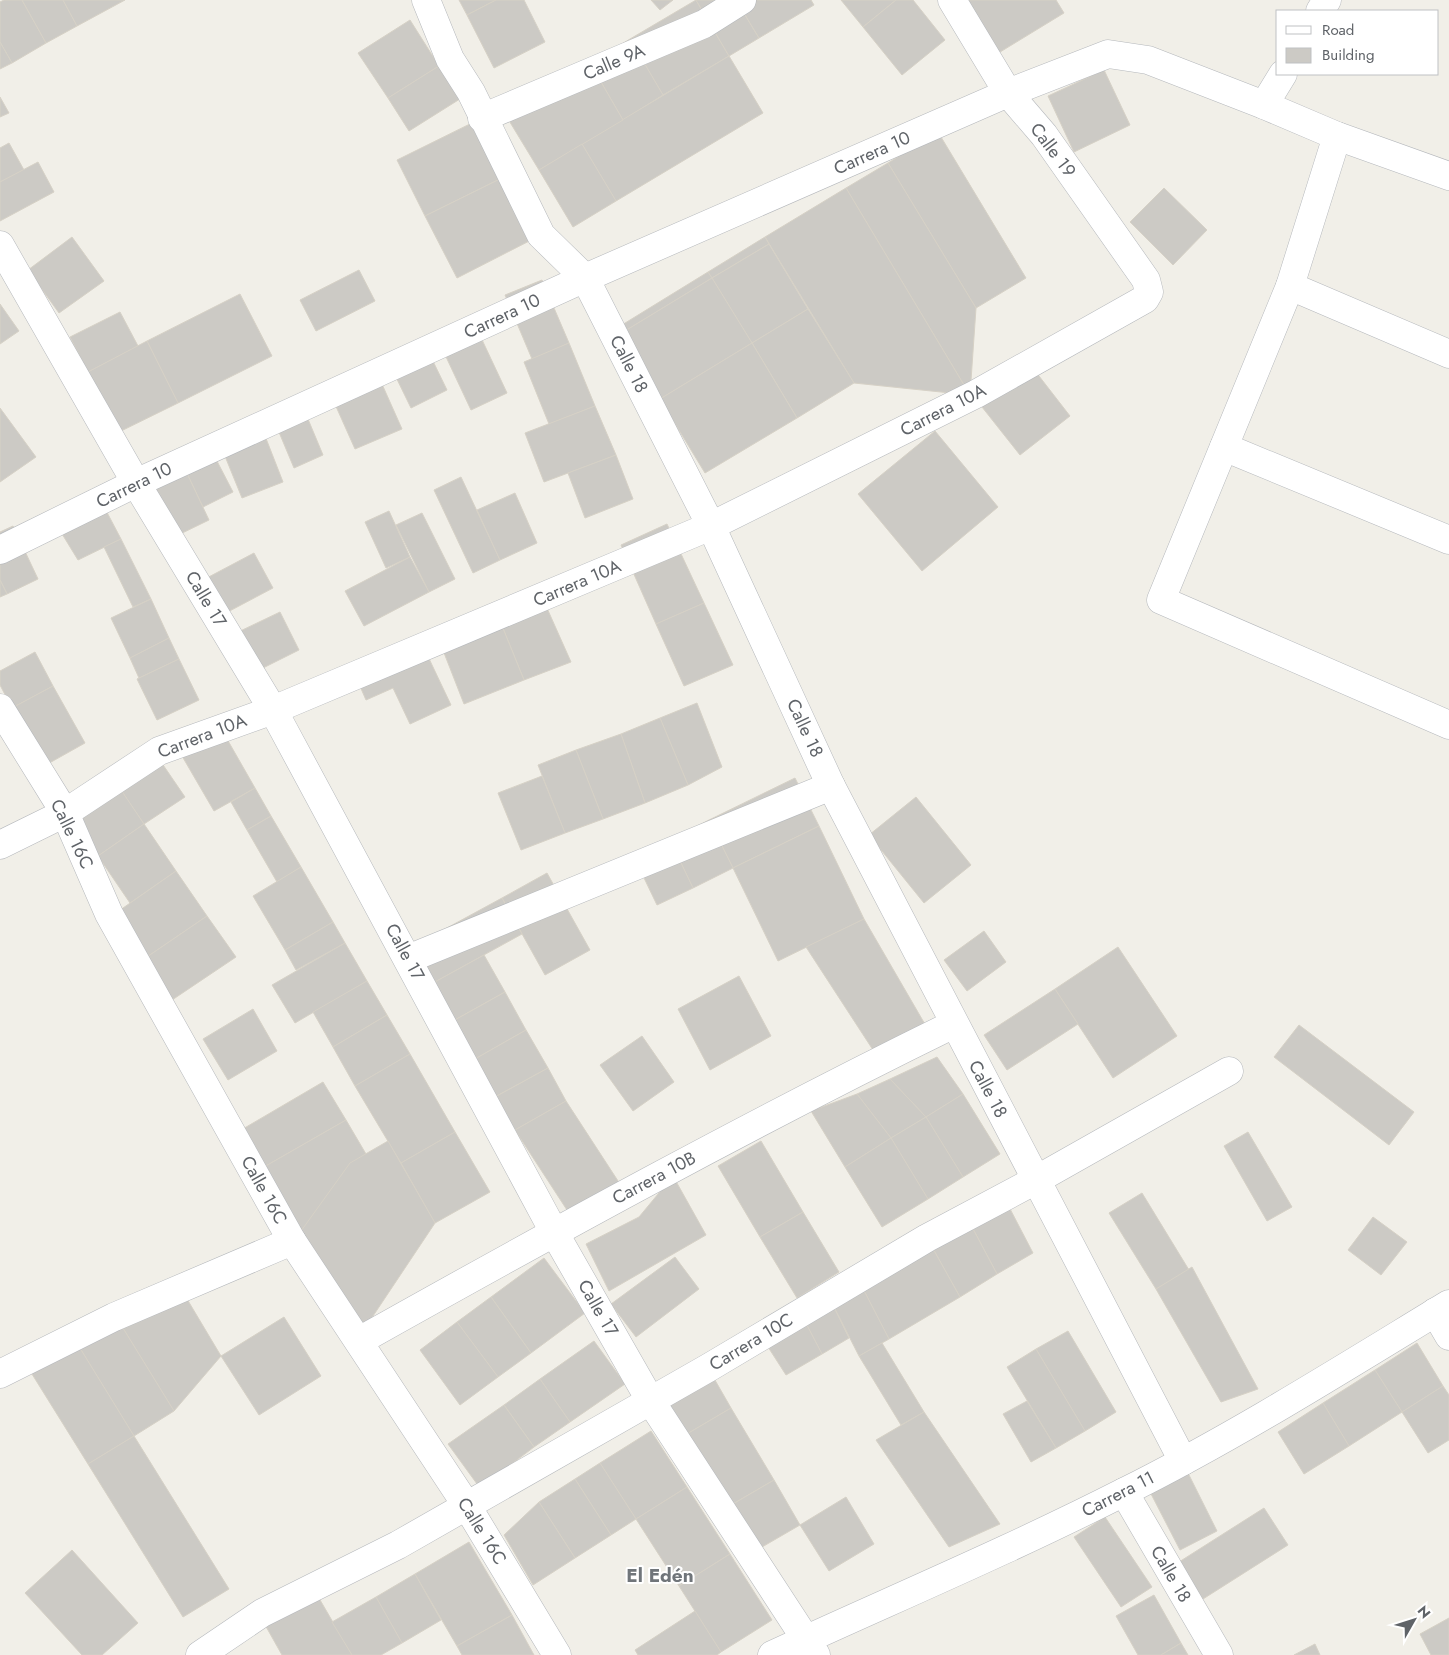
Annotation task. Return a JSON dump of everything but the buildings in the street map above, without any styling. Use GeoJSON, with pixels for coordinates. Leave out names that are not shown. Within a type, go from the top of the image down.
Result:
{"type":"FeatureCollection","features":[{"type":"Feature","properties":{"kind":"street","name":"Calle 18"},"geometry":{"type":"LineString","coordinates":[[426,0],[450,59],[471,92],[482,118],[541,235],[585,278],[711,526],[832,786],[954,1024],[1183,1461]]}},
{"type":"Feature","properties":{"kind":"street","name":"Calle 9A"},"geometry":{"type":"LineString","coordinates":[[482,118],[704,24],[742,0]]}},
{"type":"Feature","properties":{"kind":"street","name":"Calle 19"},"geometry":{"type":"LineString","coordinates":[[952,0],[1008,93],[1044,135],[1146,280],[1149,292],[1145,299]]}},
{"type":"Feature","properties":{"kind":"street","name":"Carrera 10"},"geometry":{"type":"LineString","coordinates":[[0,550],[136,483],[585,278],[1008,93],[1108,54],[1148,60],[1338,136],[1449,176]]}},
{"type":"Feature","properties":{"kind":"street"},"geometry":{"type":"LineString","coordinates":[[1264,105],[1282,75]]}},
{"type":"Feature","properties":{"kind":"street"},"geometry":{"type":"LineString","coordinates":[[1338,136],[1290,286],[1162,600],[1449,725]]}},
{"type":"Feature","properties":{"kind":"street","name":"Calle 17"},"geometry":{"type":"LineString","coordinates":[[0,244],[136,483],[273,710],[554,1232],[650,1400],[811,1647]]}},
{"type":"Feature","properties":{"kind":"street"},"geometry":{"type":"LineString","coordinates":[[1290,286],[1449,354]]}},
{"type":"Feature","properties":{"kind":"street","name":"Carrera 10A"},"geometry":{"type":"LineString","coordinates":[[0,845],[65,813],[159,750],[273,710],[711,526],[976,394],[1145,299]]}},
{"type":"Feature","properties":{"kind":"street"},"geometry":{"type":"LineString","coordinates":[[1224,447],[1449,540]]}},
{"type":"Feature","properties":{"kind":"street","name":"Calle 16C"},"geometry":{"type":"LineString","coordinates":[[0,708],[65,813],[109,914],[292,1241],[466,1506],[557,1655]]}},
{"type":"Feature","properties":{"kind":"street"},"geometry":{"type":"LineString","coordinates":[[408,959],[832,786]]}},
{"type":"Feature","properties":{"kind":"street","name":"Carrera 10B"},"geometry":{"type":"LineString","coordinates":[[359,1341],[554,1232],[839,1080],[954,1024]]}},
{"type":"Feature","properties":{"kind":"street","name":"Carrera 10C"},"geometry":{"type":"LineString","coordinates":[[200,1655],[262,1613],[398,1545],[927,1238],[1036,1180],[1229,1071]]}},
{"type":"Feature","properties":{"kind":"street"},"geometry":{"type":"LineString","coordinates":[[0,1374],[114,1317],[292,1241]]}},
{"type":"Feature","properties":{"kind":"street"},"geometry":{"type":"LineString","coordinates":[[1442,1308],[1449,1336]]}},
{"type":"Feature","properties":{"kind":"street","name":"Carrera 11"},"geometry":{"type":"LineString","coordinates":[[772,1655],[811,1647],[1124,1492],[1256,1422],[1442,1308]]}},
{"type":"Feature","properties":{"kind":"street","name":"Calle 18"},"geometry":{"type":"LineString","coordinates":[[1124,1492],[1219,1655]]}},
{"type":"Feature","properties":{"kind":"district","name":"El Edén"},"geometry":{"type":"Point","coordinates":[660,1575]}}]}
